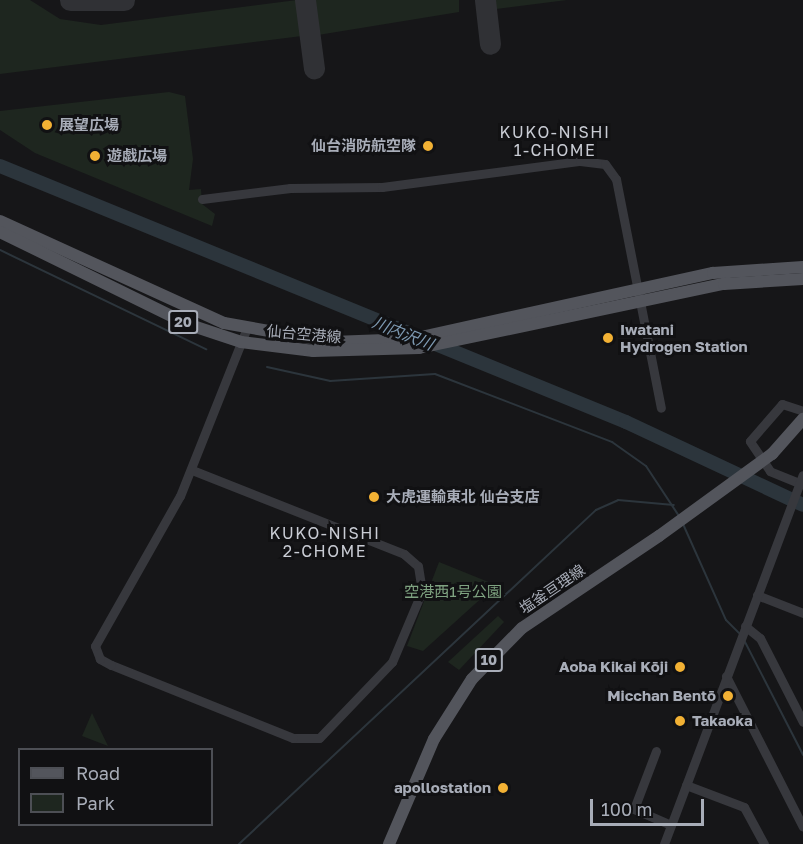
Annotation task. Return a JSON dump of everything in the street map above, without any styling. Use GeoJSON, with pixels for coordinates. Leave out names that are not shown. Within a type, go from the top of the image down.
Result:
{"type":"FeatureCollection","features":[{"type":"Feature","properties":{"kind":"main road","name":"仙台空港線"},"geometry":{"type":"LineString","coordinates":[[0,221],[161,298],[246,330],[363,342],[472,328],[636,295],[750,280],[803,279]]}},
{"type":"Feature","properties":{"kind":"main road","name":"仙台空港線"},"geometry":{"type":"LineString","coordinates":[[0,232],[151,308],[241,342],[383,352],[488,336],[745,268],[803,267]]}},
{"type":"Feature","properties":{"kind":"main road","name":"塩釜亘理線"},"geometry":{"type":"LineString","coordinates":[[389,844],[434,739],[472,679],[522,628],[659,536],[772,454],[802,419]]}},
{"type":"Feature","properties":{"kind":"street"},"geometry":{"type":"LineString","coordinates":[[202,200],[290,188],[382,187],[599,161],[616,179],[636,295],[661,408]]}},
{"type":"Feature","properties":{"kind":"street"},"geometry":{"type":"LineString","coordinates":[[192,470],[404,554],[418,566],[422,591],[392,662],[319,738],[293,738],[111,665],[96,652],[95,640],[192,470],[246,330]]}},
{"type":"Feature","properties":{"kind":"street"},"geometry":{"type":"LineString","coordinates":[[664,844],[801,479],[770,471],[750,441],[782,404],[802,419]]}},
{"type":"Feature","properties":{"kind":"street"},"geometry":{"type":"LineString","coordinates":[[757,595],[803,613]]}},
{"type":"Feature","properties":{"kind":"street"},"geometry":{"type":"LineString","coordinates":[[745,627],[760,638],[803,722]]}},
{"type":"Feature","properties":{"kind":"street"},"geometry":{"type":"LineString","coordinates":[[726,676],[803,827]]}},
{"type":"Feature","properties":{"kind":"street"},"geometry":{"type":"LineString","coordinates":[[656,751],[634,809],[671,825]]}},
{"type":"Feature","properties":{"kind":"street"},"geometry":{"type":"LineString","coordinates":[[686,785],[744,807],[764,844]]}},
{"type":"Feature","properties":{"kind":"green space"},"geometry":{"type":"Polygon","coordinates":[[[0,0],[30,0],[60,19],[101,25],[297,0],[302,36],[0,74],[0,0]]]}},
{"type":"Feature","properties":{"kind":"green space"},"geometry":{"type":"Polygon","coordinates":[[[313,0],[459,0],[459,12],[318,35],[313,0]]]}},
{"type":"Feature","properties":{"kind":"green space"},"geometry":{"type":"Polygon","coordinates":[[[495,0],[567,0],[496,9],[495,0]]]}},
{"type":"Feature","properties":{"kind":"green space"},"geometry":{"type":"Polygon","coordinates":[[[169,92],[185,96],[193,159],[189,190],[201,189],[202,204],[215,214],[212,226],[35,153],[0,130],[0,111],[169,92]]]}},
{"type":"Feature","properties":{"kind":"green space","name":"空港西1号公園"},"geometry":{"type":"Polygon","coordinates":[[[439,562],[496,585],[423,651],[407,646],[439,562]]]}},
{"type":"Feature","properties":{"kind":"green space"},"geometry":{"type":"Polygon","coordinates":[[[498,616],[504,622],[459,670],[448,662],[498,616]]]}},
{"type":"Feature","properties":{"kind":"green space"},"geometry":{"type":"Polygon","coordinates":[[[92,713],[108,746],[82,736],[92,713]]]}},
{"type":"Feature","properties":{"kind":"waterway","name":"川内沢川"},"geometry":{"type":"LineString","coordinates":[[0,166],[626,422],[803,505]]}},
{"type":"Feature","properties":{"kind":"waterway"},"geometry":{"type":"LineString","coordinates":[[0,250],[206,349]]}},
{"type":"Feature","properties":{"kind":"waterway"},"geometry":{"type":"LineString","coordinates":[[267,367],[330,381],[435,374],[612,442],[646,466],[679,516]]}},
{"type":"Feature","properties":{"kind":"waterway"},"geometry":{"type":"LineString","coordinates":[[239,844],[596,510],[618,500],[674,505]]}},
{"type":"Feature","properties":{"kind":"waterway"},"geometry":{"type":"LineString","coordinates":[[683,524],[726,620],[741,635]]}},
{"type":"Feature","properties":{"kind":"waterway"},"geometry":{"type":"LineString","coordinates":[[744,640],[803,755]]}},
{"type":"Feature","properties":{"kind":"taxiway"},"geometry":{"type":"LineString","coordinates":[[70,0],[124,0]]}},
{"type":"Feature","properties":{"kind":"taxiway"},"geometry":{"type":"LineString","coordinates":[[305,0],[314,68]]}},
{"type":"Feature","properties":{"kind":"taxiway"},"geometry":{"type":"LineString","coordinates":[[485,0],[490,44]]}},
{"type":"Feature","properties":{"kind":"place","name":"展望広場"},"geometry":{"type":"Point","coordinates":[47,125]}},
{"type":"Feature","properties":{"kind":"place","name":"仙台消防航空隊"},"geometry":{"type":"Point","coordinates":[428,146]}},
{"type":"Feature","properties":{"kind":"place","name":"遊戯広場"},"geometry":{"type":"Point","coordinates":[95,156]}},
{"type":"Feature","properties":{"kind":"place","name":"Iwatani Hydrogen Station"},"geometry":{"type":"Point","coordinates":[608,338]}},
{"type":"Feature","properties":{"kind":"place","name":"大虎運輸東北 仙台支店"},"geometry":{"type":"Point","coordinates":[374,497]}},
{"type":"Feature","properties":{"kind":"place","name":"Aoba Kikai Kōji"},"geometry":{"type":"Point","coordinates":[680,667]}},
{"type":"Feature","properties":{"kind":"place","name":"Micchan Bentō"},"geometry":{"type":"Point","coordinates":[728,696]}},
{"type":"Feature","properties":{"kind":"place","name":"Takaoka"},"geometry":{"type":"Point","coordinates":[680,721]}},
{"type":"Feature","properties":{"kind":"place","name":"apollostation"},"geometry":{"type":"Point","coordinates":[503,788]}},
{"type":"Feature","properties":{"kind":"district","name":"KUKO-NISHI 1-CHOME"},"geometry":{"type":"Point","coordinates":[555,141]}},
{"type":"Feature","properties":{"kind":"district","name":"KUKO-NISHI 2-CHOME"},"geometry":{"type":"Point","coordinates":[325,542]}}]}
